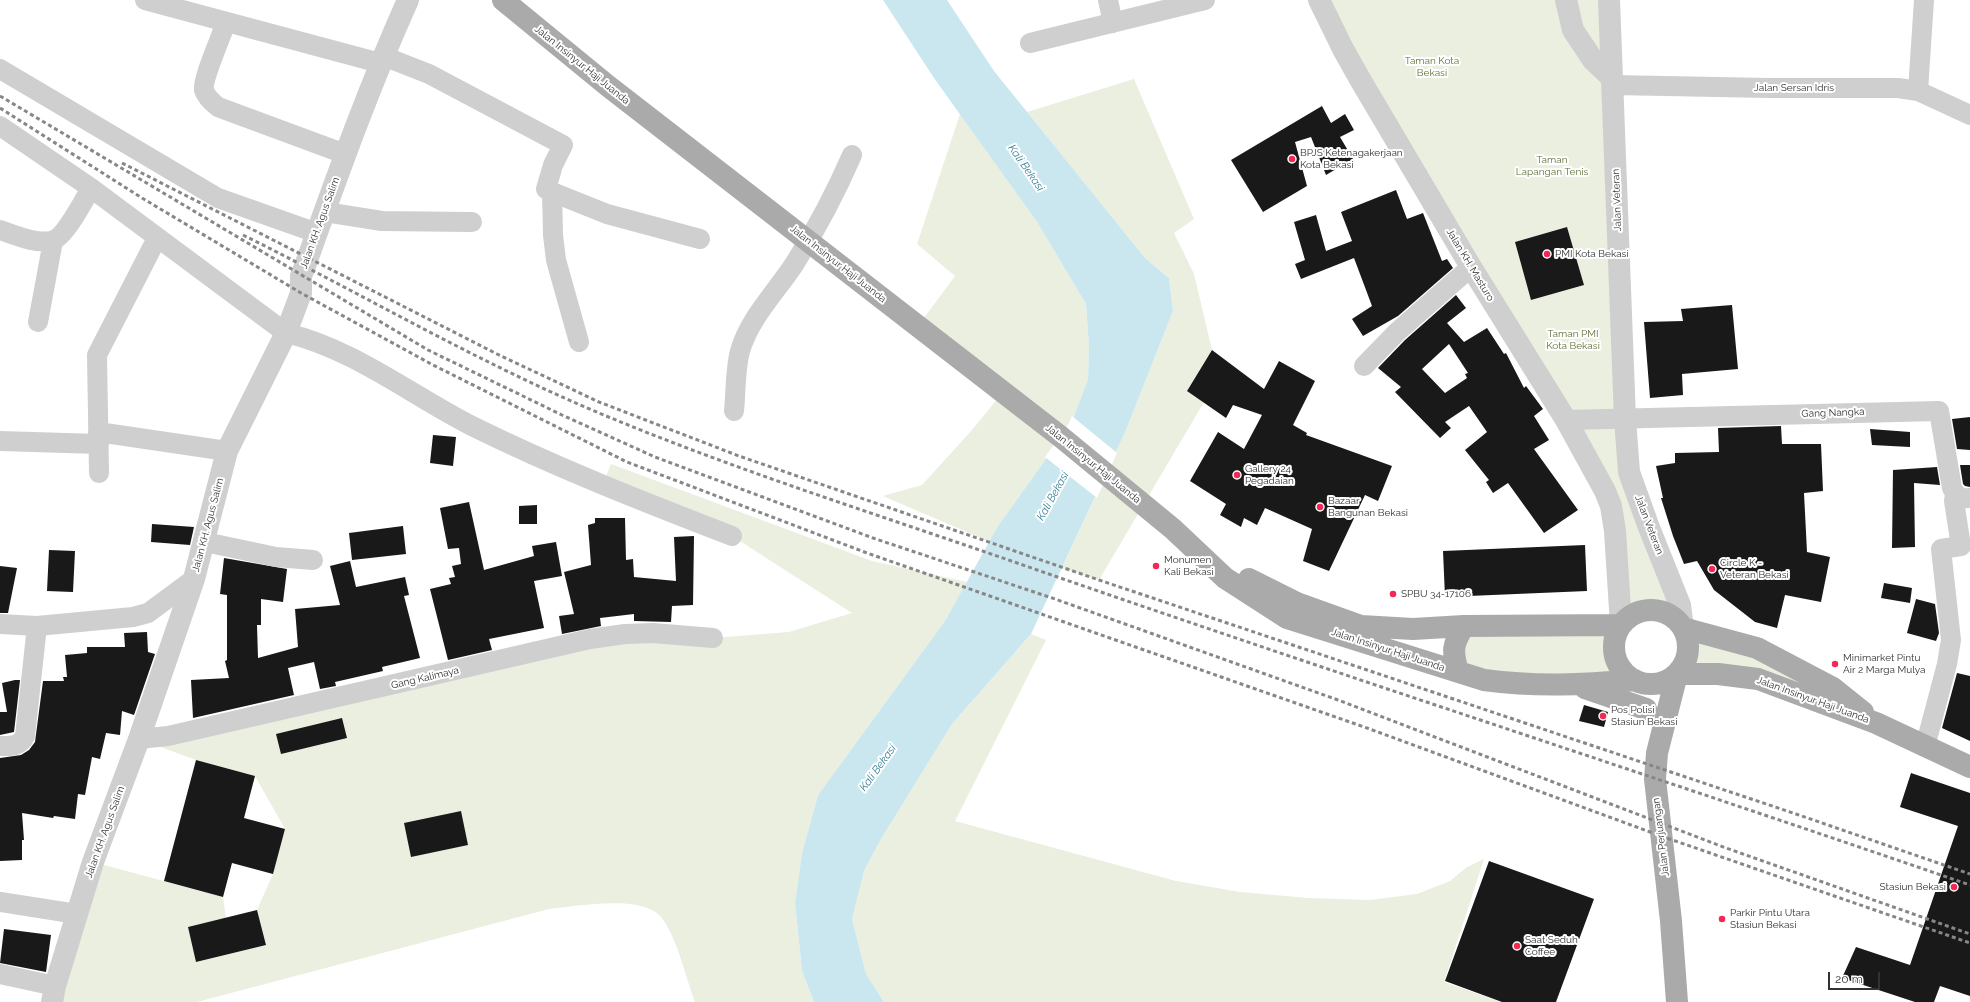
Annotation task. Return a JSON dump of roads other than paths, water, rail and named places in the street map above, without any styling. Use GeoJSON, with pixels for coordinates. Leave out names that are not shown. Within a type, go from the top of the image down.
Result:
{"type":"FeatureCollection","features":[{"type":"Feature","properties":{"kind":"main road","name":"Jalan Insinyur Haji Juanda"},"geometry":{"type":"LineString","coordinates":[[502,0],[608,86],[982,375],[1173,529],[1225,578],[1287,618],[1484,680],[1513,684],[1577,686],[1637,681]]}},
{"type":"Feature","properties":{"kind":"main road","name":"Jalan Insinyur Haji Juanda"},"geometry":{"type":"LineString","coordinates":[[1173,529],[1233,571],[1297,603],[1361,626],[1420,629],[1464,626],[1621,625]]}},
{"type":"Feature","properties":{"kind":"main road"},"geometry":{"type":"LineString","coordinates":[[1651,610],[1671,615],[1683,628],[1688,638],[1689,650],[1684,664],[1677,674],[1661,683],[1651,684],[1637,681],[1622,670],[1616,660],[1614,644],[1621,625],[1632,615],[1651,610]]}},
{"type":"Feature","properties":{"kind":"main road"},"geometry":{"type":"LineString","coordinates":[[1458,672],[1453,654],[1458,637],[1464,626]]}},
{"type":"Feature","properties":{"kind":"main road","name":"Jalan Insinyur Haji Juanda"},"geometry":{"type":"LineString","coordinates":[[1683,628],[1757,648],[1834,688],[1876,723]]}},
{"type":"Feature","properties":{"kind":"main road","name":"Jalan Insinyur Haji Juanda"},"geometry":{"type":"LineString","coordinates":[[1677,674],[1718,674],[1758,679],[1876,723],[1970,767]]}},
{"type":"Feature","properties":{"kind":"main road","name":"Jalan Perjuangan"},"geometry":{"type":"LineString","coordinates":[[1676,1002],[1671,921],[1656,789],[1657,752],[1677,674]]}},
{"type":"Feature","properties":{"kind":"main road"},"geometry":{"type":"LineString","coordinates":[[1637,681],[1657,752]]}},
{"type":"Feature","properties":{"kind":"main road"},"geometry":{"type":"LineString","coordinates":[[1577,686],[1646,709]]}},
{"type":"Feature","properties":{"kind":"street"},"geometry":{"type":"LineString","coordinates":[[145,0],[226,22],[381,60],[429,74],[562,145],[553,165],[546,189],[608,214],[700,239]]}},
{"type":"Feature","properties":{"kind":"street","name":"Jalan KH. Agus Salim"},"geometry":{"type":"LineString","coordinates":[[54,994],[93,862],[139,739],[194,579],[227,451],[286,333],[301,293],[301,276],[345,154],[381,60],[408,0]]}},
{"type":"Feature","properties":{"kind":"street"},"geometry":{"type":"LineString","coordinates":[[1108,0],[1113,23]]}},
{"type":"Feature","properties":{"kind":"street"},"geometry":{"type":"LineString","coordinates":[[1030,43],[1113,23],[1173,4],[1204,0]]}},
{"type":"Feature","properties":{"kind":"street","name":"Jalan KH. Masturo"},"geometry":{"type":"LineString","coordinates":[[1319,0],[1357,74],[1471,267],[1566,420],[1605,491],[1611,506],[1615,531],[1621,625]]}},
{"type":"Feature","properties":{"kind":"street"},"geometry":{"type":"LineString","coordinates":[[1566,0],[1574,30],[1593,60],[1612,81]]}},
{"type":"Feature","properties":{"kind":"street","name":"Jalan Veteran"},"geometry":{"type":"LineString","coordinates":[[1609,0],[1625,419],[1629,472],[1648,525],[1680,605],[1683,628]]}},
{"type":"Feature","properties":{"kind":"street"},"geometry":{"type":"LineString","coordinates":[[1918,91],[1924,0]]}},
{"type":"Feature","properties":{"kind":"street"},"geometry":{"type":"LineString","coordinates":[[226,22],[206,76],[204,90],[210,100],[218,107],[345,154]]}},
{"type":"Feature","properties":{"kind":"street"},"geometry":{"type":"LineString","coordinates":[[0,70],[218,198],[317,233]]}},
{"type":"Feature","properties":{"kind":"street","name":"Jalan Sersan Idris"},"geometry":{"type":"LineString","coordinates":[[1612,81],[1769,88],[1898,88],[1918,91],[1970,115]]}},
{"type":"Feature","properties":{"kind":"street"},"geometry":{"type":"LineString","coordinates":[[0,126],[91,188],[286,333],[338,351],[470,425],[538,458],[602,486],[732,536]]}},
{"type":"Feature","properties":{"kind":"street"},"geometry":{"type":"LineString","coordinates":[[734,411],[740,351],[758,314],[794,263],[834,198],[852,155]]}},
{"type":"Feature","properties":{"kind":"street"},"geometry":{"type":"LineString","coordinates":[[0,230],[31,239],[46,242],[53,241],[63,232],[91,188]]}},
{"type":"Feature","properties":{"kind":"street"},"geometry":{"type":"LineString","coordinates":[[552,192],[553,235],[556,260],[580,342]]}},
{"type":"Feature","properties":{"kind":"street"},"geometry":{"type":"LineString","coordinates":[[325,212],[382,221],[472,222]]}},
{"type":"Feature","properties":{"kind":"street"},"geometry":{"type":"LineString","coordinates":[[99,473],[97,355],[158,238]]}},
{"type":"Feature","properties":{"kind":"street"},"geometry":{"type":"LineString","coordinates":[[38,322],[53,241]]}},
{"type":"Feature","properties":{"kind":"street"},"geometry":{"type":"LineString","coordinates":[[1364,366],[1397,332],[1471,267]]}},
{"type":"Feature","properties":{"kind":"street","name":"Gang Nangka"},"geometry":{"type":"LineString","coordinates":[[1625,419],[1939,411],[1952,488],[1963,496]]}},
{"type":"Feature","properties":{"kind":"street"},"geometry":{"type":"LineString","coordinates":[[1566,420],[1625,419]]}},
{"type":"Feature","properties":{"kind":"street"},"geometry":{"type":"LineString","coordinates":[[0,441],[98,438],[227,451]]}},
{"type":"Feature","properties":{"kind":"street"},"geometry":{"type":"LineString","coordinates":[[1925,747],[1948,664],[1950,640],[1941,549],[1961,546],[1954,501],[1963,496]]}},
{"type":"Feature","properties":{"kind":"street"},"geometry":{"type":"LineString","coordinates":[[1615,531],[1621,520],[1633,516],[1648,525]]}},
{"type":"Feature","properties":{"kind":"street"},"geometry":{"type":"LineString","coordinates":[[204,542],[276,557],[313,560]]}},
{"type":"Feature","properties":{"kind":"street"},"geometry":{"type":"LineString","coordinates":[[0,624],[37,626],[133,618],[148,613],[194,579]]}},
{"type":"Feature","properties":{"kind":"street"},"geometry":{"type":"LineString","coordinates":[[148,613],[165,616],[177,626]]}},
{"type":"Feature","properties":{"kind":"street"},"geometry":{"type":"LineString","coordinates":[[0,746],[14,746],[20,743],[25,736],[37,626]]}},
{"type":"Feature","properties":{"kind":"street","name":"Gang Kalimaya"},"geometry":{"type":"LineString","coordinates":[[139,739],[176,734],[590,639],[625,634],[653,633],[713,638]]}},
{"type":"Feature","properties":{"kind":"street"},"geometry":{"type":"LineString","coordinates":[[0,902],[77,914]]}},
{"type":"Feature","properties":{"kind":"street"},"geometry":{"type":"LineString","coordinates":[[0,974],[54,994]]}},
{"type":"Feature","properties":{"kind":"water","name":"Kali Bekasi"},"geometry":{"type":"Polygon","coordinates":[[[883,0],[947,0],[994,71],[1145,258],[1169,278],[1173,311],[1126,430],[1031,634],[952,724],[881,839],[864,871],[852,919],[866,974],[884,1002],[814,1002],[802,971],[795,903],[802,853],[818,795],[945,621],[998,526],[1071,424],[1088,379],[1089,347],[1086,304],[1037,222],[934,78],[883,0]]]}},
{"type":"Feature","properties":{"kind":"railway"},"geometry":{"type":"LineString","coordinates":[[0,96],[428,350],[562,415],[655,457],[873,538],[1055,599],[1338,700],[1726,848],[1970,934]]}},
{"type":"Feature","properties":{"kind":"railway"},"geometry":{"type":"LineString","coordinates":[[0,108],[142,198],[301,293],[433,365],[627,462],[867,553],[1367,728],[1661,836],[1970,943]]}},
{"type":"Feature","properties":{"kind":"railway"},"geometry":{"type":"LineString","coordinates":[[122,163],[497,354],[599,402],[739,456],[1099,580],[1796,814],[1970,874]]}},
{"type":"Feature","properties":{"kind":"railway"},"geometry":{"type":"LineString","coordinates":[[243,235],[503,369],[592,410],[697,452],[1139,605],[1970,885]]}},
{"type":"Feature","properties":{"kind":"place","name":"BPJS Ketenagakerjaan Kota Bekasi"},"geometry":{"type":"Point","coordinates":[1292,159]}},
{"type":"Feature","properties":{"kind":"place","name":"PMI Kota Bekasi"},"geometry":{"type":"Point","coordinates":[1547,254]}},
{"type":"Feature","properties":{"kind":"place","name":"Gallery 24 Pegadaian"},"geometry":{"type":"Point","coordinates":[1237,475]}},
{"type":"Feature","properties":{"kind":"place","name":"Bazaar Bangunan Bekasi"},"geometry":{"type":"Point","coordinates":[1320,507]}},
{"type":"Feature","properties":{"kind":"place","name":"Monumen Kali Bekasi"},"geometry":{"type":"Point","coordinates":[1156,566]}},
{"type":"Feature","properties":{"kind":"place","name":"Circle K - Veteran Bekasi"},"geometry":{"type":"Point","coordinates":[1712,569]}},
{"type":"Feature","properties":{"kind":"place","name":"SPBU 34-17106"},"geometry":{"type":"Point","coordinates":[1393,594]}},
{"type":"Feature","properties":{"kind":"place","name":"Minimarket Pintu Air 2 Marga Mulya"},"geometry":{"type":"Point","coordinates":[1835,664]}},
{"type":"Feature","properties":{"kind":"place","name":"Pos Polisi Stasiun Bekasi"},"geometry":{"type":"Point","coordinates":[1603,716]}},
{"type":"Feature","properties":{"kind":"place","name":"Stasiun Bekasi"},"geometry":{"type":"Point","coordinates":[1954,887]}},
{"type":"Feature","properties":{"kind":"place","name":"Parkir Pintu Utara Stasiun Bekasi"},"geometry":{"type":"Point","coordinates":[1722,919]}},
{"type":"Feature","properties":{"kind":"place","name":"Saat Seduh Coffee"},"geometry":{"type":"Point","coordinates":[1517,946]}},
{"type":"Feature","properties":{"kind":"park label","name":"Taman Kota Bekasi"},"geometry":{"type":"Point","coordinates":[1432,66]}},
{"type":"Feature","properties":{"kind":"park label","name":"Taman Lapangan Tenis"},"geometry":{"type":"Point","coordinates":[1552,166]}},
{"type":"Feature","properties":{"kind":"park label","name":"Taman PMI Kota Bekasi"},"geometry":{"type":"Point","coordinates":[1573,340]}}]}
